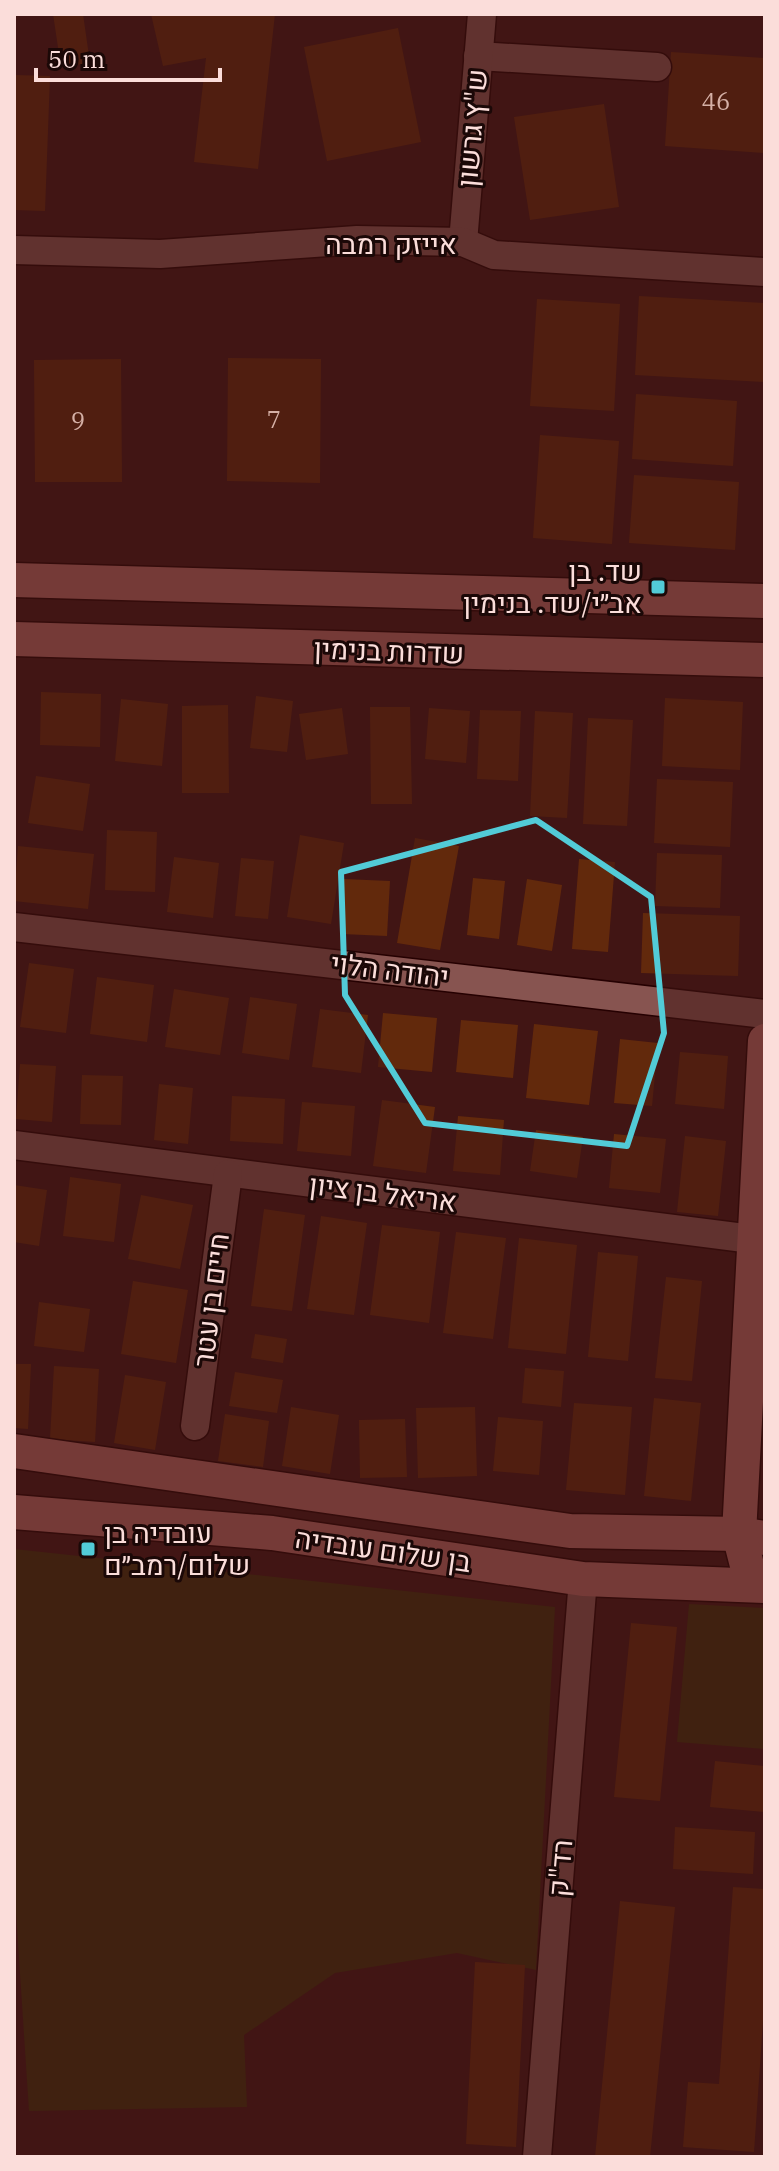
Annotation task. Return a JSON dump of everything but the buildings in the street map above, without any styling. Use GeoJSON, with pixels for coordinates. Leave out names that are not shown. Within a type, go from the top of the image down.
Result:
{"type":"FeatureCollection","features":[{"type":"Feature","properties":{"kind":"main road"},"geometry":{"type":"LineString","coordinates":[[14,580],[765,601]]}},
{"type":"Feature","properties":{"kind":"main road","name":"שדרות בנימין"},"geometry":{"type":"LineString","coordinates":[[14,639],[765,660]]}},
{"type":"Feature","properties":{"kind":"main road"},"geometry":{"type":"LineString","coordinates":[[761,1578],[752,1536],[752,1239],[765,1041]]}},
{"type":"Feature","properties":{"kind":"main road","name":"בן שלום עובדיה"},"geometry":{"type":"LineString","coordinates":[[14,1451],[570,1531],[752,1536]]}},
{"type":"Feature","properties":{"kind":"main road","name":"בן שלום עובדיה"},"geometry":{"type":"LineString","coordinates":[[14,1512],[272,1533],[583,1579],[761,1578]]}},
{"type":"Feature","properties":{"kind":"street","name":"ש\"ץ גרשון"},"geometry":{"type":"LineString","coordinates":[[463,242],[482,14]]}},
{"type":"Feature","properties":{"kind":"street"},"geometry":{"type":"LineString","coordinates":[[478,56],[657,67]]}},
{"type":"Feature","properties":{"kind":"street","name":"אייזק רמבה"},"geometry":{"type":"LineString","coordinates":[[14,250],[160,254],[357,240],[463,242],[494,255],[765,272]]}},
{"type":"Feature","properties":{"kind":"street","name":"יהודה הלוי"},"geometry":{"type":"LineString","coordinates":[[14,927],[765,1014]]}},
{"type":"Feature","properties":{"kind":"street","name":"אריאל בן ציון"},"geometry":{"type":"LineString","coordinates":[[14,1145],[752,1239]]}},
{"type":"Feature","properties":{"kind":"street","name":"חיים בן עטר"},"geometry":{"type":"LineString","coordinates":[[195,1426],[228,1174]]}},
{"type":"Feature","properties":{"kind":"street","name":"רד\"ק"},"geometry":{"type":"LineString","coordinates":[[537,2157],[583,1579]]}},
{"type":"Feature","properties":{"kind":"highlighted area"},"geometry":{"type":"Polygon","coordinates":[[[536,820],[651,897],[664,1033],[627,1146],[425,1123],[345,995],[341,872],[536,820]]]}},
{"type":"Feature","properties":{"kind":"shaded area"},"geometry":{"type":"Polygon","coordinates":[[[14,1549],[555,1607],[536,1970],[457,1953],[335,1973],[244,2035],[247,2107],[29,2111],[14,1882],[14,1549]]]}},
{"type":"Feature","properties":{"kind":"shaded area"},"geometry":{"type":"Polygon","coordinates":[[[689,1604],[765,1608],[765,1749],[677,1742],[689,1604]]]}},
{"type":"Feature","properties":{"kind":"place","name":"שד. בן אב״י/שד. בנימין"},"geometry":{"type":"Point","coordinates":[658,587]}},
{"type":"Feature","properties":{"kind":"place","name":"עובדיה בן שלום/רמב״ם"},"geometry":{"type":"Point","coordinates":[88,1549]}}]}
